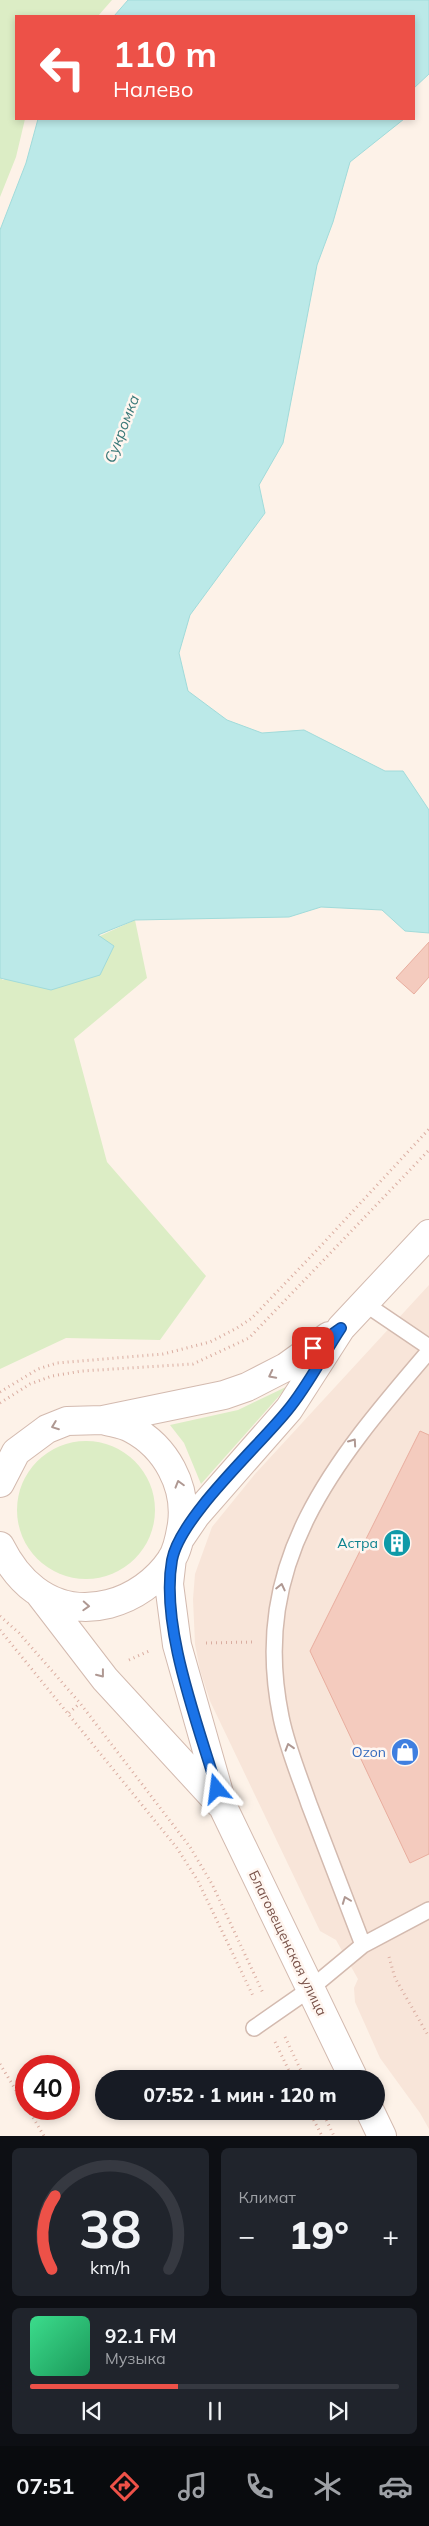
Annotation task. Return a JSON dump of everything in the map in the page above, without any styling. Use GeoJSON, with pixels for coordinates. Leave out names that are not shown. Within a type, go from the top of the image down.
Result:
{"type":"FeatureCollection","features":[{"type":"Feature","properties":{"kind":"street"},"geometry":{"type":"LineString","coordinates":[[36,1591],[62,1603],[79,1606],[109,1605],[130,1597],[148,1586],[176,1549],[196,1516],[289,1409],[341,1328],[429,1234]]}},
{"type":"Feature","properties":{"kind":"street"},"geometry":{"type":"LineString","coordinates":[[0,1483],[8,1459],[47,1429],[67,1421],[103,1420],[204,1401],[247,1387],[286,1367],[341,1328]]}},
{"type":"Feature","properties":{"kind":"street"},"geometry":{"type":"LineString","coordinates":[[103,1420],[132,1428],[151,1442],[167,1460],[176,1476],[182,1496],[183,1512],[169,1584],[177,1645],[222,1807]]}},
{"type":"Feature","properties":{"kind":"street"},"geometry":{"type":"LineString","coordinates":[[0,1546],[8,1562],[36,1591],[105,1679],[222,1807]]}},
{"type":"Feature","properties":{"kind":"street","name":"Благовещенская улица"},"geometry":{"type":"LineString","coordinates":[[222,1807],[350,2070]]}},
{"type":"Feature","properties":{"kind":"street"},"geometry":{"type":"LineString","coordinates":[[374,2120],[382,2136]]}},
{"type":"Feature","properties":{"kind":"lane"},"geometry":{"type":"LineString","coordinates":[[364,1303],[429,1346]]}},
{"type":"Feature","properties":{"kind":"lane"},"geometry":{"type":"LineString","coordinates":[[363,1945],[289,1749],[275,1683],[274,1641],[276,1614],[290,1557],[321,1492],[365,1425],[429,1351]]}},
{"type":"Feature","properties":{"kind":"lane"},"geometry":{"type":"LineString","coordinates":[[1,1576],[36,1591]]}},
{"type":"Feature","properties":{"kind":"lane"},"geometry":{"type":"LineString","coordinates":[[264,2021],[310,1989],[363,1945],[429,1910]]}},
{"type":"Feature","properties":{"kind":"path"},"geometry":{"type":"LineString","coordinates":[[0,1392],[38,1369],[57,1363],[163,1354],[210,1342],[237,1328],[252,1318],[318,1250],[429,1130]]}},
{"type":"Feature","properties":{"kind":"path"},"geometry":{"type":"LineString","coordinates":[[0,1403],[30,1384],[52,1376],[82,1371],[193,1364],[249,1338],[429,1150]]}},
{"type":"Feature","properties":{"kind":"path"},"geometry":{"type":"LineString","coordinates":[[0,1616],[19,1633],[80,1703],[190,1847],[212,1884],[264,2021],[299,2070]]}},
{"type":"Feature","properties":{"kind":"path"},"geometry":{"type":"LineString","coordinates":[[0,1630],[177,1848],[198,1881],[288,2070]]}},
{"type":"Feature","properties":{"kind":"path"},"geometry":{"type":"LineString","coordinates":[[383,1935],[395,1978],[429,2037]]}},
{"type":"Feature","properties":{"kind":"path"},"geometry":{"type":"LineString","coordinates":[[0,2064],[15,2088]]}},
{"type":"Feature","properties":{"kind":"path"},"geometry":{"type":"LineString","coordinates":[[34,2120],[44,2136]]}},
{"type":"Feature","properties":{"kind":"path"},"geometry":{"type":"LineString","coordinates":[[314,2120],[322,2136]]}},
{"type":"Feature","properties":{"kind":"path"},"geometry":{"type":"LineString","coordinates":[[326,2120],[334,2136]]}},
{"type":"Feature","properties":{"kind":"shaded area"},"geometry":{"type":"Polygon","coordinates":[[[429,1285],[429,2129],[420,2113],[380,2058],[355,2002],[354,1988],[358,1979],[336,1940],[320,1931],[210,1701],[200,1670],[195,1644],[193,1599],[195,1574],[212,1527],[255,1474],[429,1285]]]}},
{"type":"Feature","properties":{"kind":"green space"},"geometry":{"type":"Polygon","coordinates":[[[0,0],[112,0],[99,15],[15,15],[15,120],[25,120],[16,157],[0,197],[0,0]]]}},
{"type":"Feature","properties":{"kind":"green space"},"geometry":{"type":"Polygon","coordinates":[[[135,920],[147,978],[74,1039],[107,1162],[206,1276],[160,1340],[66,1338],[0,1369],[0,978],[3,980],[135,920]]]}},
{"type":"Feature","properties":{"kind":"green space"},"geometry":{"type":"Polygon","coordinates":[[[288,1386],[201,1484],[184,1443],[170,1425],[238,1410],[288,1386]]]}},
{"type":"Feature","properties":{"kind":"green space"},"geometry":{"type":"Polygon","coordinates":[[[86,1441],[100,1442],[112,1446],[124,1452],[135,1461],[144,1472],[150,1484],[154,1496],[154,1524],[150,1536],[144,1548],[135,1559],[124,1568],[112,1574],[100,1578],[86,1579],[72,1578],[60,1574],[48,1568],[37,1559],[28,1548],[22,1536],[18,1524],[17,1510],[18,1496],[22,1484],[28,1472],[37,1461],[48,1452],[60,1446],[72,1442],[86,1441]]]}},
{"type":"Feature","properties":{"kind":"water"},"geometry":{"type":"Polygon","coordinates":[[[128,0],[429,0],[429,74],[415,87],[415,15],[115,15],[128,0]]]}},
{"type":"Feature","properties":{"kind":"water","name":"Сукромка"},"geometry":{"type":"Polygon","coordinates":[[[38,120],[403,120],[350,162],[333,222],[317,265],[283,443],[259,485],[265,513],[190,615],[179,653],[188,691],[227,720],[262,733],[304,730],[385,771],[403,771],[429,810],[429,933],[405,931],[382,910],[321,907],[289,917],[135,920],[98,935],[114,946],[100,975],[51,990],[0,978],[0,230],[26,163],[38,120]]]}},
{"type":"Feature","properties":{"kind":"building"},"geometry":{"type":"Polygon","coordinates":[[[429,942],[429,977],[414,994],[396,978],[429,942]]]}},
{"type":"Feature","properties":{"kind":"building","name":"Астра"},"geometry":{"type":"Polygon","coordinates":[[[420,1431],[429,1435],[429,1854],[410,1863],[310,1651],[420,1431]]]}},
{"type":"Feature","properties":{"kind":"place","name":"Астра"},"geometry":{"type":"Point","coordinates":[397,1543]}},
{"type":"Feature","properties":{"kind":"place","name":"Ozon"},"geometry":{"type":"Point","coordinates":[405,1752]}},
{"type":"Feature","properties":{"kind":"route"},"geometry":{"type":"LineString","coordinates":[[217,1789],[177,1645],[169,1584],[172,1558],[179,1540],[196,1516],[289,1409],[341,1328],[313,1348]]}}]}
